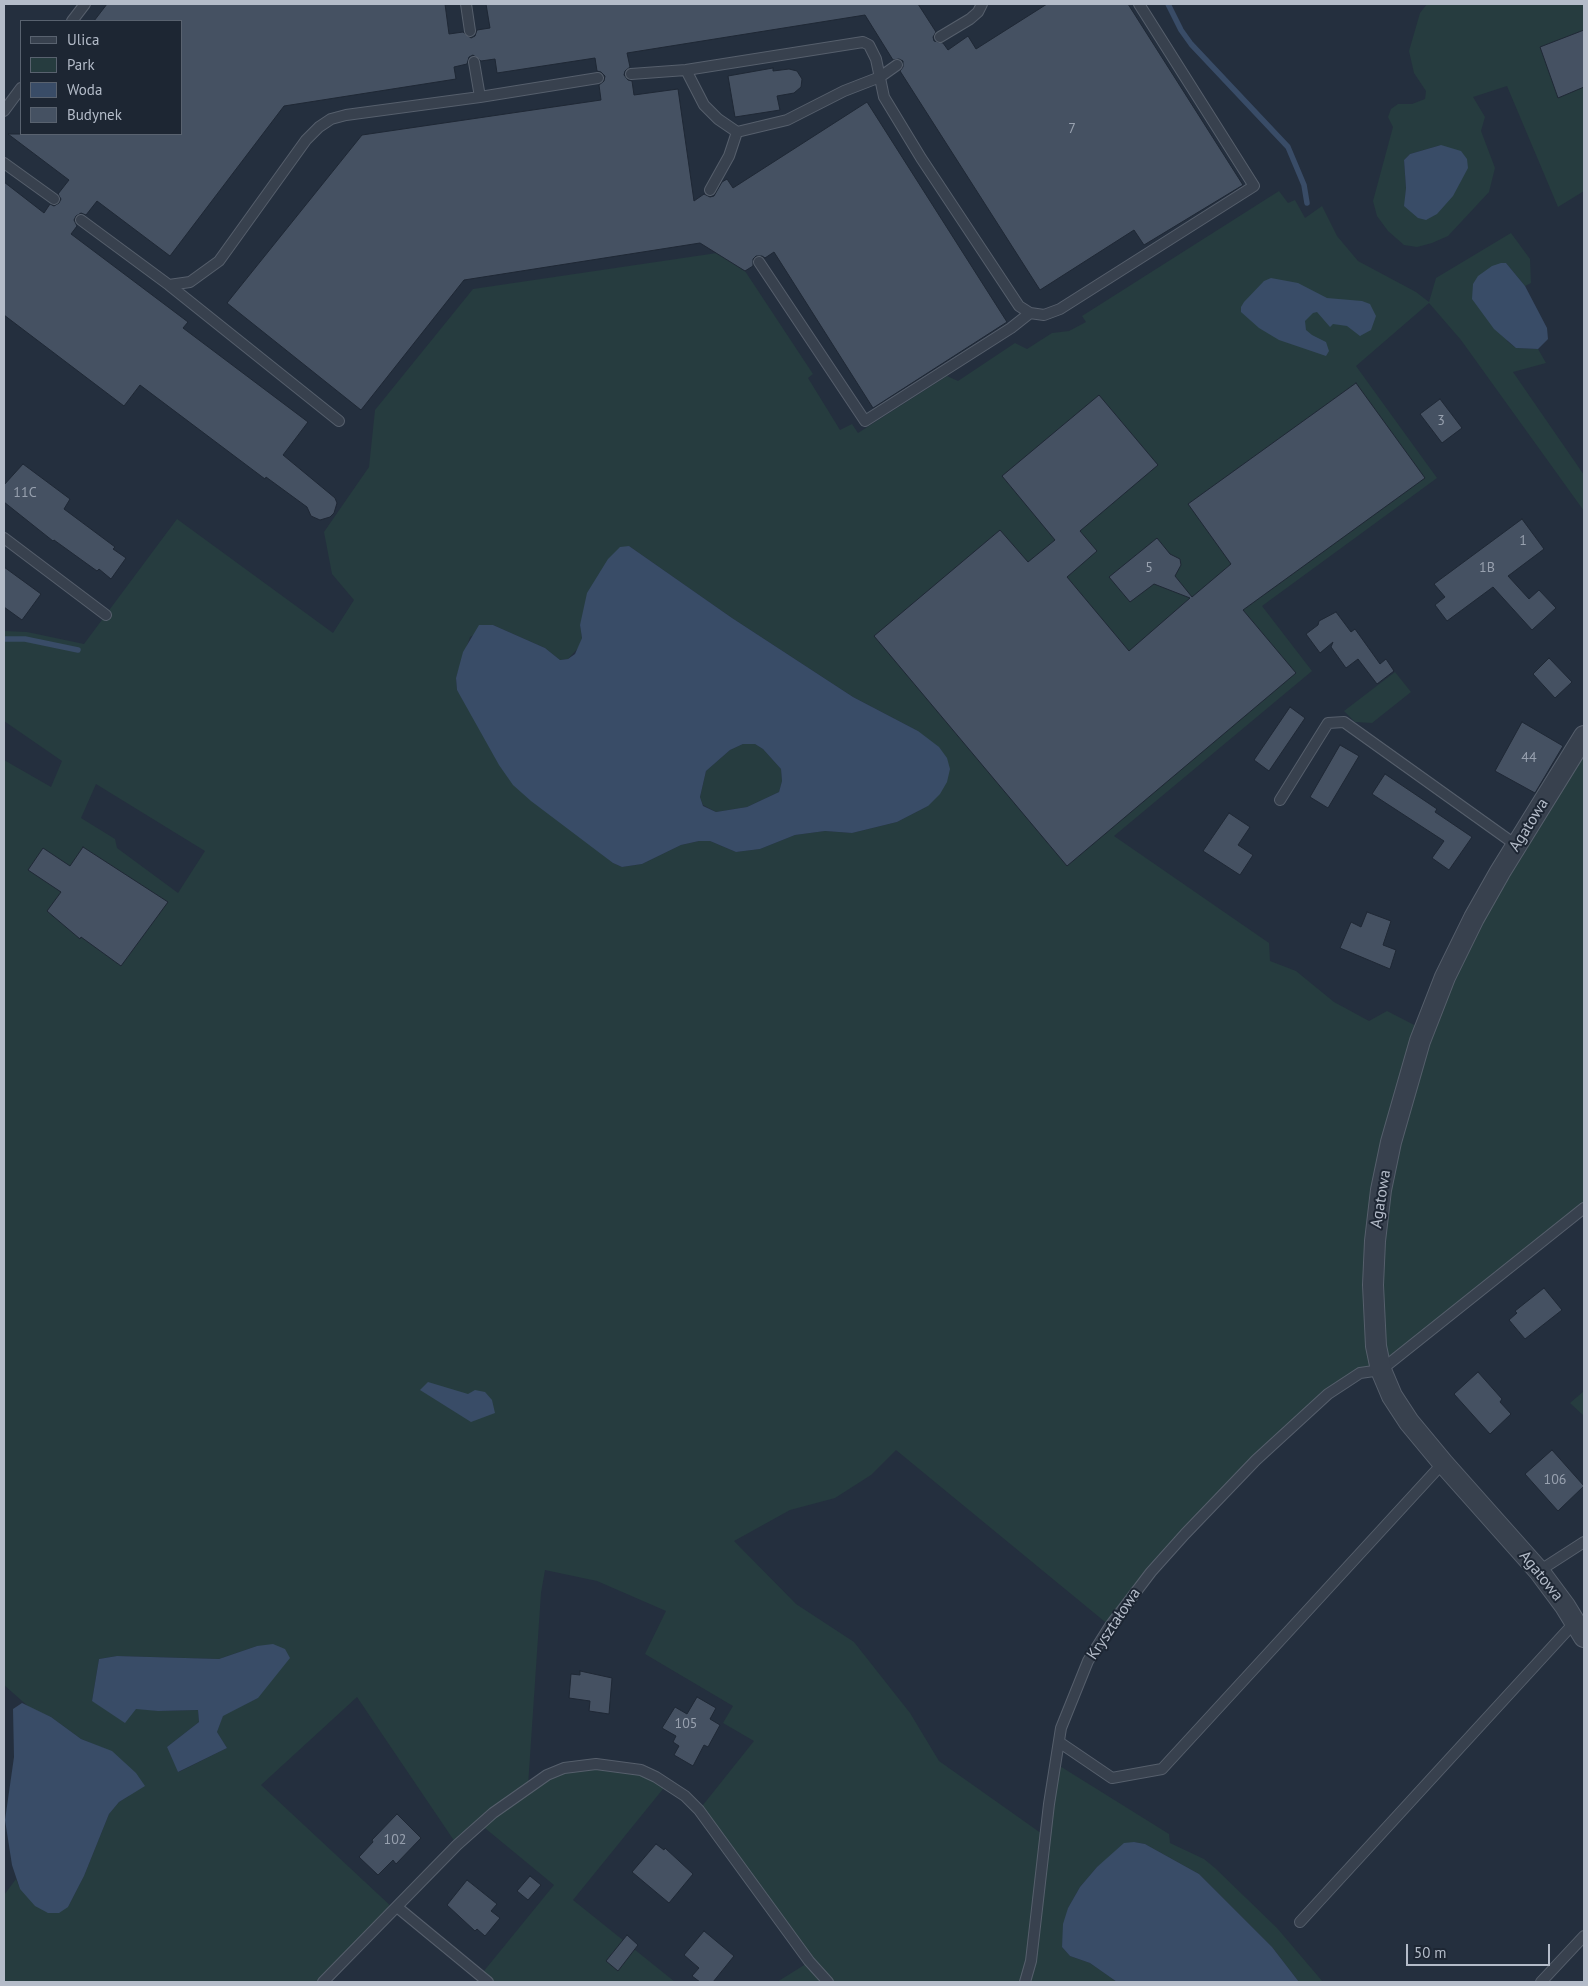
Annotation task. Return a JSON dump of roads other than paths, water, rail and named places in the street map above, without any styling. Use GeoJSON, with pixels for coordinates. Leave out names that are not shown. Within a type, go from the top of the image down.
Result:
{"type":"FeatureCollection","features":[{"type":"Feature","properties":{"kind":"street","name":"Agatowa"},"geometry":{"type":"LineString","coordinates":[[1580,1630],[1539,1571],[1400,1410],[1381,1370],[1376,1346],[1374,1317],[1375,1240],[1391,1142],[1420,1041],[1445,976],[1474,918],[1516,845],[1584,736]]}},
{"type":"Feature","properties":{"kind":"lane"},"geometry":{"type":"LineString","coordinates":[[73,20],[85,4]]}},
{"type":"Feature","properties":{"kind":"lane"},"geometry":{"type":"LineString","coordinates":[[466,4],[470,31]]}},
{"type":"Feature","properties":{"kind":"lane"},"geometry":{"type":"LineString","coordinates":[[940,37],[970,19],[978,12],[982,4]]}},
{"type":"Feature","properties":{"kind":"lane"},"geometry":{"type":"LineString","coordinates":[[631,74],[686,70],[862,42],[874,51],[884,97],[921,158],[1019,306],[1030,313],[1044,315],[1060,309],[1254,186],[1140,4]]}},
{"type":"Feature","properties":{"kind":"lane"},"geometry":{"type":"LineString","coordinates":[[474,62],[480,98]]}},
{"type":"Feature","properties":{"kind":"lane"},"geometry":{"type":"LineString","coordinates":[[686,70],[704,105],[718,119],[737,132],[787,120],[844,91],[880,77],[897,66]]}},
{"type":"Feature","properties":{"kind":"lane"},"geometry":{"type":"LineString","coordinates":[[169,285],[190,282],[219,261],[306,140],[318,127],[331,119],[346,115],[480,98],[598,78]]}},
{"type":"Feature","properties":{"kind":"lane"},"geometry":{"type":"LineString","coordinates":[[4,111],[20,89]]}},
{"type":"Feature","properties":{"kind":"lane"},"geometry":{"type":"LineString","coordinates":[[710,190],[729,156],[737,132]]}},
{"type":"Feature","properties":{"kind":"lane"},"geometry":{"type":"LineString","coordinates":[[4,163],[54,199]]}},
{"type":"Feature","properties":{"kind":"lane"},"geometry":{"type":"LineString","coordinates":[[82,220],[169,285],[339,421]]}},
{"type":"Feature","properties":{"kind":"lane"},"geometry":{"type":"LineString","coordinates":[[759,262],[866,420],[1011,328],[1030,313]]}},
{"type":"Feature","properties":{"kind":"lane"},"geometry":{"type":"LineString","coordinates":[[4,538],[106,614]]}},
{"type":"Feature","properties":{"kind":"lane"},"geometry":{"type":"LineString","coordinates":[[1280,800],[1328,723],[1344,722],[1516,845]]}},
{"type":"Feature","properties":{"kind":"lane"},"geometry":{"type":"LineString","coordinates":[[1381,1370],[1584,1208]]}},
{"type":"Feature","properties":{"kind":"lane","name":"Kryształowa"},"geometry":{"type":"LineString","coordinates":[[1025,1982],[1032,1952],[1039,1882],[1059,1742],[1071,1699],[1088,1661],[1110,1626],[1151,1572],[1256,1460],[1328,1394],[1360,1373],[1381,1370]]}},
{"type":"Feature","properties":{"kind":"lane"},"geometry":{"type":"LineString","coordinates":[[1059,1742],[1112,1778],[1162,1769],[1443,1462]]}},
{"type":"Feature","properties":{"kind":"lane"},"geometry":{"type":"LineString","coordinates":[[1539,1571],[1584,1542]]}},
{"type":"Feature","properties":{"kind":"lane"},"geometry":{"type":"LineString","coordinates":[[1300,1922],[1580,1630]]}},
{"type":"Feature","properties":{"kind":"lane"},"geometry":{"type":"LineString","coordinates":[[323,1982],[456,1844],[493,1813],[547,1775],[581,1764],[624,1766],[641,1770],[661,1780],[685,1796],[699,1810],[809,1961],[828,1982]]}},
{"type":"Feature","properties":{"kind":"lane"},"geometry":{"type":"LineString","coordinates":[[397,1907],[488,1982]]}},
{"type":"Feature","properties":{"kind":"lane"},"geometry":{"type":"LineString","coordinates":[[1541,1982],[1584,1936]]}},
{"type":"Feature","properties":{"kind":"water"},"geometry":{"type":"Polygon","coordinates":[[[1441,145],[1461,151],[1467,159],[1468,168],[1453,196],[1437,214],[1426,220],[1418,218],[1404,206],[1406,188],[1404,160],[1410,154],[1441,145]]]}},
{"type":"Feature","properties":{"kind":"water"},"geometry":{"type":"Polygon","coordinates":[[[1506,263],[1525,286],[1547,328],[1548,339],[1538,349],[1516,348],[1494,329],[1472,299],[1473,284],[1478,276],[1492,266],[1506,263]]]}},
{"type":"Feature","properties":{"kind":"water"},"geometry":{"type":"Polygon","coordinates":[[[1271,278],[1298,283],[1327,298],[1362,301],[1370,304],[1376,316],[1371,330],[1360,336],[1347,326],[1333,324],[1330,327],[1317,312],[1313,313],[1305,321],[1306,330],[1326,342],[1329,351],[1326,356],[1279,340],[1259,328],[1241,312],[1244,302],[1264,281],[1271,278]]]}},
{"type":"Feature","properties":{"kind":"water"},"geometry":{"type":"Polygon","coordinates":[[[629,546],[732,618],[853,697],[918,731],[939,747],[947,758],[950,769],[947,782],[940,794],[928,806],[897,822],[852,833],[825,831],[795,835],[760,849],[736,852],[710,841],[699,841],[681,845],[642,864],[622,867],[613,863],[531,801],[513,785],[499,765],[457,690],[456,678],[463,652],[479,625],[493,625],[545,648],[560,660],[568,659],[575,654],[582,638],[580,625],[587,593],[608,559],[620,547],[629,546]],[[743,744],[730,750],[706,771],[700,797],[703,806],[716,812],[747,807],[779,792],[782,781],[781,769],[763,749],[755,744],[743,744]]]}},
{"type":"Feature","properties":{"kind":"water"},"geometry":{"type":"Polygon","coordinates":[[[428,1382],[468,1394],[475,1390],[485,1392],[492,1400],[495,1413],[471,1422],[420,1390],[428,1382]]]}},
{"type":"Feature","properties":{"kind":"water"},"geometry":{"type":"Polygon","coordinates":[[[273,1644],[285,1649],[290,1658],[258,1698],[223,1716],[217,1732],[227,1748],[178,1772],[167,1747],[199,1722],[198,1710],[158,1711],[136,1709],[125,1723],[92,1701],[99,1659],[117,1656],[219,1659],[257,1646],[273,1644]]]}},
{"type":"Feature","properties":{"kind":"water"},"geometry":{"type":"Polygon","coordinates":[[[22,1703],[51,1717],[81,1739],[112,1751],[136,1773],[145,1786],[119,1802],[109,1814],[84,1876],[68,1907],[59,1913],[48,1913],[35,1906],[20,1889],[12,1865],[5,1820],[14,1757],[13,1709],[22,1703]]]}},
{"type":"Feature","properties":{"kind":"water"},"geometry":{"type":"Polygon","coordinates":[[[1124,1843],[1145,1844],[1199,1874],[1272,1947],[1299,1982],[1117,1982],[1090,1963],[1070,1956],[1062,1947],[1063,1924],[1068,1908],[1080,1887],[1097,1867],[1124,1843]]]}},
{"type":"Feature","properties":{"kind":"waterway"},"geometry":{"type":"LineString","coordinates":[[1168,4],[1181,30],[1191,44],[1288,147],[1304,185],[1307,203]]}},
{"type":"Feature","properties":{"kind":"waterway"},"geometry":{"type":"LineString","coordinates":[[4,639],[25,639],[78,650]]}}]}
